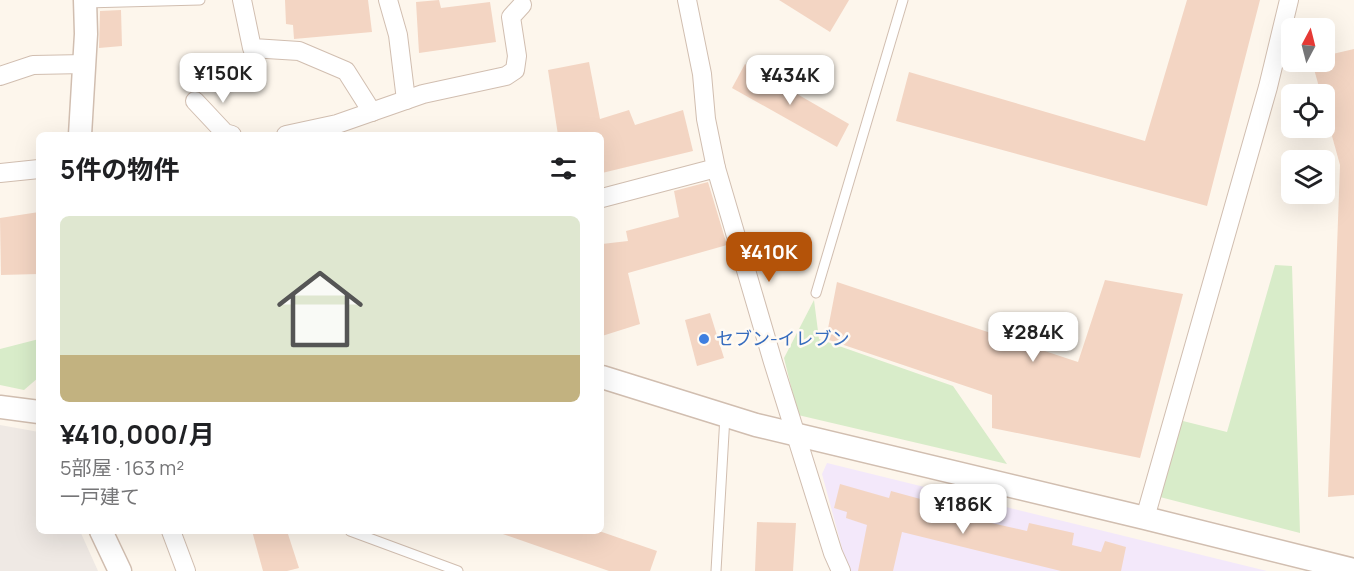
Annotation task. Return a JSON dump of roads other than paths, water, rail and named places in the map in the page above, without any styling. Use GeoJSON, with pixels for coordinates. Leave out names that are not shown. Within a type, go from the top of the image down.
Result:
{"type":"FeatureCollection","features":[{"type":"Feature","properties":{"kind":"street"},"geometry":{"type":"LineString","coordinates":[[242,0],[252,48],[299,51],[346,71],[372,112]]}},
{"type":"Feature","properties":{"kind":"street"},"geometry":{"type":"LineString","coordinates":[[388,0],[398,35],[406,100]]}},
{"type":"Feature","properties":{"kind":"street"},"geometry":{"type":"LineString","coordinates":[[687,0],[702,74],[706,119],[716,168],[795,434],[833,553],[841,571]]}},
{"type":"Feature","properties":{"kind":"street"},"geometry":{"type":"LineString","coordinates":[[1145,518],[1268,87],[1289,0]]}},
{"type":"Feature","properties":{"kind":"street"},"geometry":{"type":"LineString","coordinates":[[80,132],[85,64],[85,1]]}},
{"type":"Feature","properties":{"kind":"street"},"geometry":{"type":"LineString","coordinates":[[300,132],[338,124],[423,94],[506,76],[515,70],[517,56],[511,17],[524,2]]}},
{"type":"Feature","properties":{"kind":"street"},"geometry":{"type":"LineString","coordinates":[[0,75],[33,65],[85,64]]}},
{"type":"Feature","properties":{"kind":"street"},"geometry":{"type":"LineString","coordinates":[[195,101],[225,132]]}},
{"type":"Feature","properties":{"kind":"street"},"geometry":{"type":"LineString","coordinates":[[604,197],[716,168]]}},
{"type":"Feature","properties":{"kind":"street"},"geometry":{"type":"LineString","coordinates":[[0,173],[36,169]]}},
{"type":"Feature","properties":{"kind":"street"},"geometry":{"type":"LineString","coordinates":[[604,379],[725,416],[795,434],[1354,570]]}},
{"type":"Feature","properties":{"kind":"street"},"geometry":{"type":"LineString","coordinates":[[0,407],[36,412]]}},
{"type":"Feature","properties":{"kind":"street"},"geometry":{"type":"LineString","coordinates":[[103,534],[120,571]]}},
{"type":"Feature","properties":{"kind":"street"},"geometry":{"type":"LineString","coordinates":[[172,534],[186,571]]}},
{"type":"Feature","properties":{"kind":"lane"},"geometry":{"type":"LineString","coordinates":[[85,1],[200,0]]}},
{"type":"Feature","properties":{"kind":"lane"},"geometry":{"type":"LineString","coordinates":[[816,293],[903,0]]}},
{"type":"Feature","properties":{"kind":"lane"},"geometry":{"type":"LineString","coordinates":[[716,571],[725,416]]}},
{"type":"Feature","properties":{"kind":"lane"},"geometry":{"type":"LineString","coordinates":[[358,534],[458,571]]}},
{"type":"Feature","properties":{"kind":"place","name":"セブン-イレブン"},"geometry":{"type":"Point","coordinates":[704,339]}}]}
